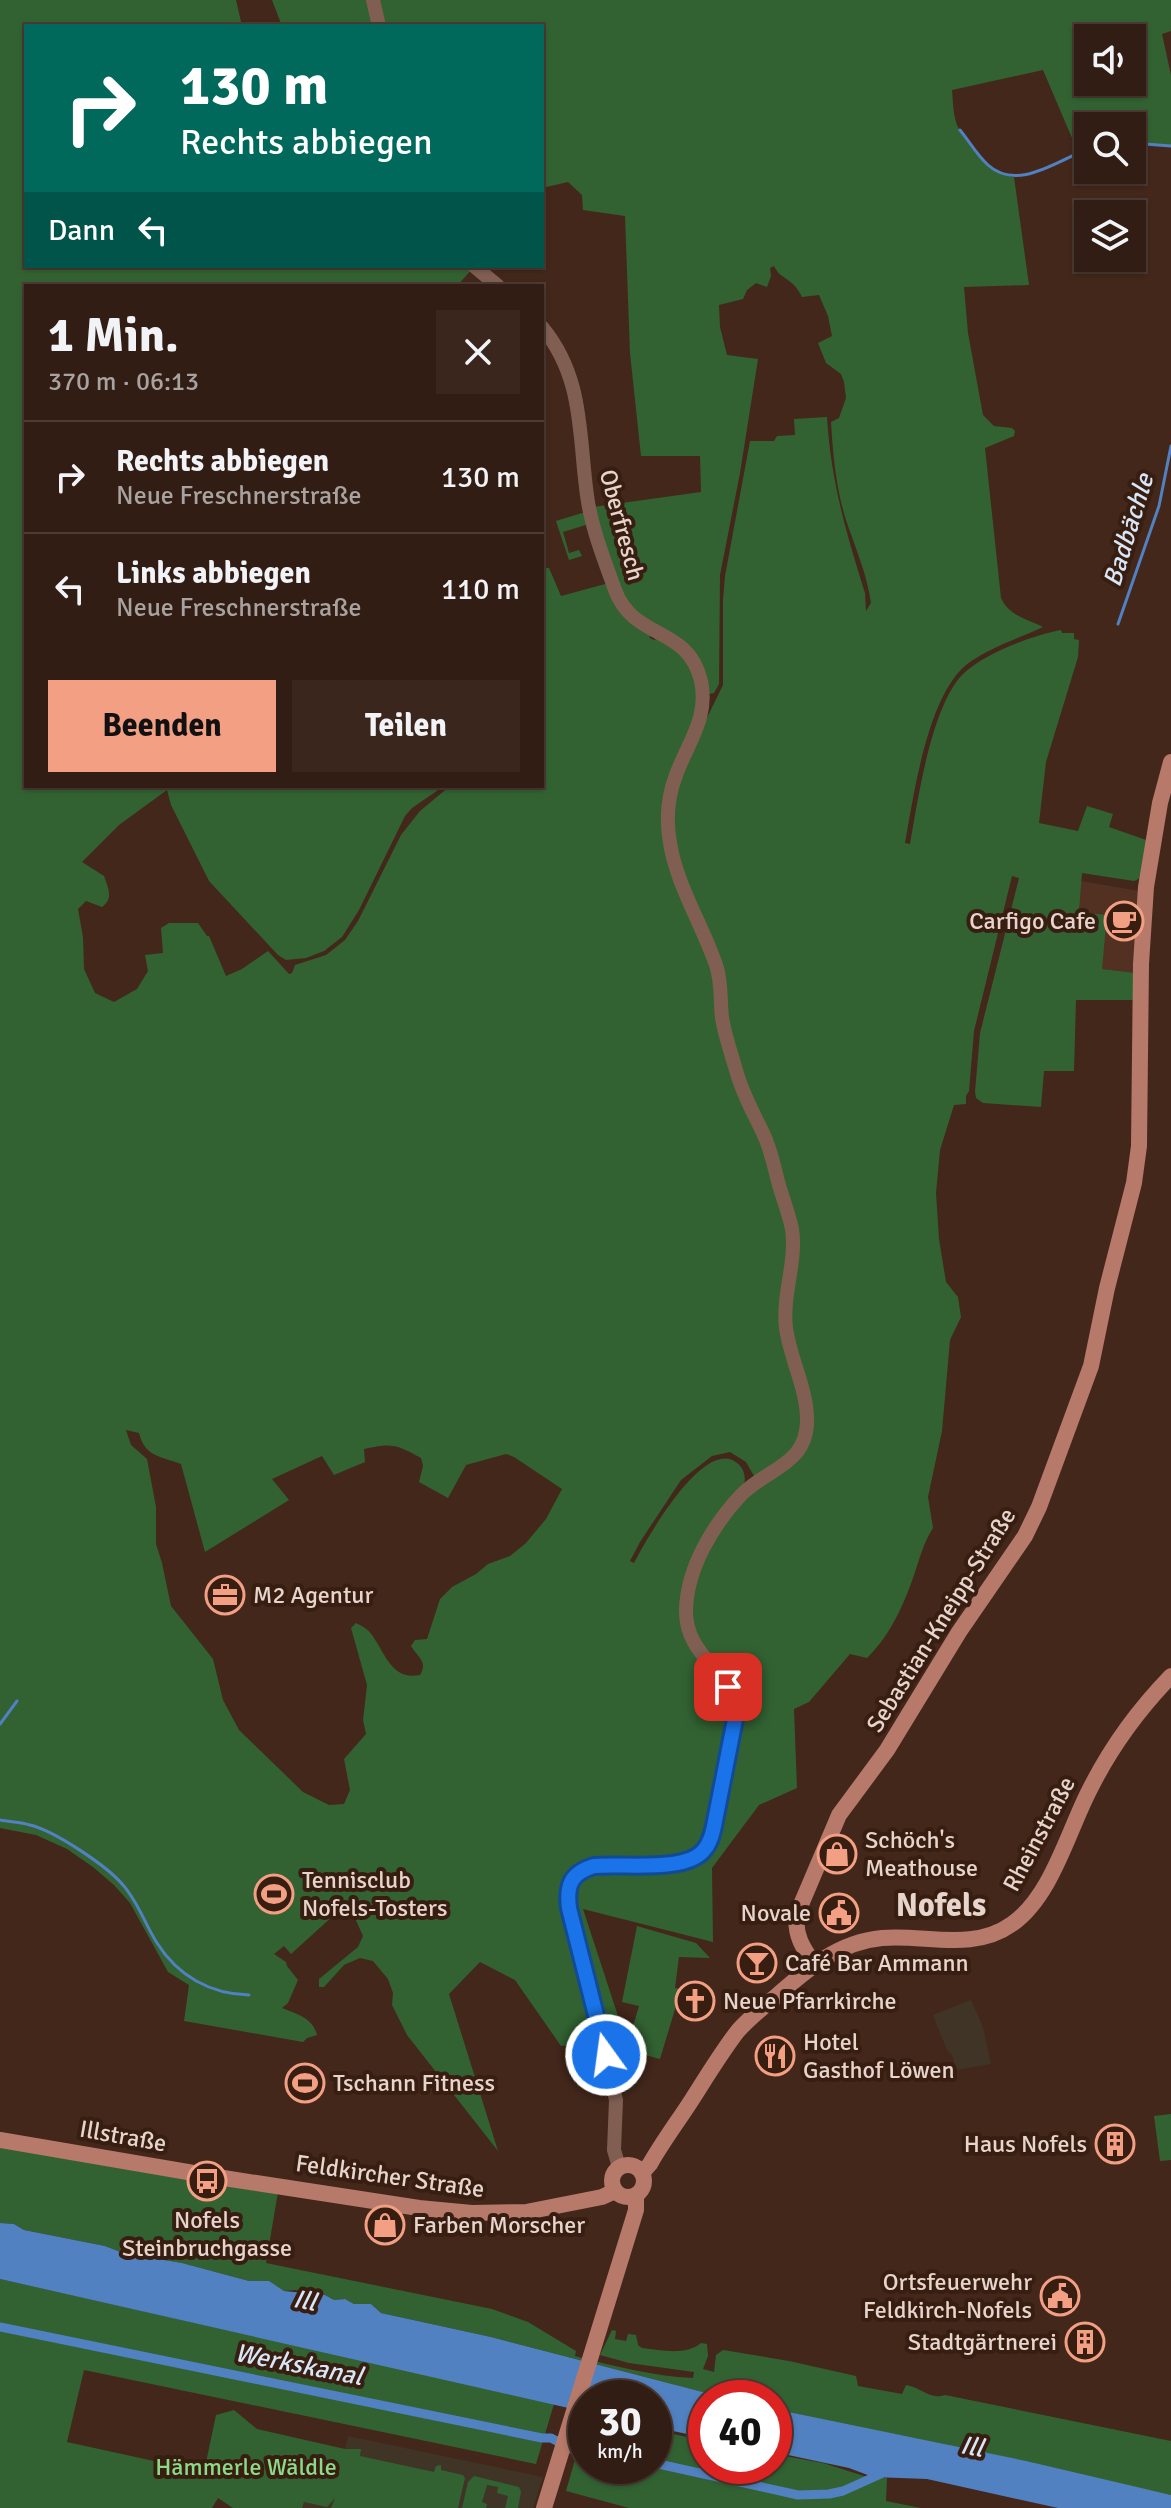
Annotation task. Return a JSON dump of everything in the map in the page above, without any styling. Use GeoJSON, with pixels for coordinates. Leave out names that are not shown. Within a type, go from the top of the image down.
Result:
{"type":"FeatureCollection","features":[{"type":"Feature","properties":{"kind":"main road","name":"Sebastian-Kneipp-Straße"},"geometry":{"type":"LineString","coordinates":[[814,1964],[800,1943],[795,1925],[839,1815],[903,1725],[980,1599],[1025,1536],[1039,1507],[1091,1366],[1134,1183],[1140,1110],[1141,964],[1146,887],[1171,762]]}},
{"type":"Feature","properties":{"kind":"main road","name":"Rheinstraße"},"geometry":{"type":"LineString","coordinates":[[626,2182],[662,2145],[739,2030],[814,1964],[838,1950],[863,1941],[896,1937],[962,1941],[998,1932],[1012,1924],[1030,1907],[1047,1882],[1090,1787],[1116,1743],[1171,1676]]}},
{"type":"Feature","properties":{"kind":"main road","name":"Illstraße"},"geometry":{"type":"LineString","coordinates":[[0,2140],[237,2179]]}},
{"type":"Feature","properties":{"kind":"main road","name":"Feldkircher Straße"},"geometry":{"type":"LineString","coordinates":[[237,2179],[419,2208],[472,2213],[526,2212],[583,2199],[626,2182]]}},
{"type":"Feature","properties":{"kind":"main road"},"geometry":{"type":"LineString","coordinates":[[544,2508],[632,2221],[626,2182]]}},
{"type":"Feature","properties":{"kind":"street"},"geometry":{"type":"LineString","coordinates":[[373,0],[379,24]]}},
{"type":"Feature","properties":{"kind":"street"},"geometry":{"type":"LineString","coordinates":[[476,268],[496,284]]}},
{"type":"Feature","properties":{"kind":"street","name":"Oberfresch"},"geometry":{"type":"LineString","coordinates":[[544,330],[567,370],[579,410],[589,507],[616,594],[633,619],[676,641],[687,652],[697,670],[704,703],[699,726],[671,793],[668,812],[670,843],[680,878],[716,965],[722,1019],[736,1073],[765,1136],[792,1227],[793,1251],[784,1303],[789,1342],[805,1397],[807,1427],[800,1446],[786,1465],[753,1483],[728,1510],[706,1545],[687,1595],[686,1617],[692,1641],[728,1687],[736,1711],[708,1845],[689,1861],[583,1869],[569,1882],[567,1891],[616,2100],[614,2150],[626,2182]]}},
{"type":"Feature","properties":{"kind":"shaded area"},"geometry":{"type":"Polygon","coordinates":[[[1081,881],[1139,891],[1136,973],[1102,969],[1079,912],[1081,881]]]}},
{"type":"Feature","properties":{"kind":"shaded area"},"geometry":{"type":"Polygon","coordinates":[[[971,2000],[983,2027],[991,2064],[956,2070],[933,2015],[971,2000]]]}},
{"type":"Feature","properties":{"kind":"shaded area"},"geometry":{"type":"Polygon","coordinates":[[[348,2436],[543,2477],[533,2508],[302,2508],[304,2501],[345,2449],[348,2436]]]}},
{"type":"Feature","properties":{"kind":"green space"},"geometry":{"type":"Polygon","coordinates":[[[0,0],[236,0],[242,24],[24,24],[24,268],[473,268],[459,284],[24,284],[24,788],[441,788],[405,816],[359,910],[342,937],[324,951],[306,958],[286,960],[209,881],[171,805],[167,790],[119,825],[82,862],[104,876],[109,893],[102,907],[86,901],[78,909],[84,969],[95,993],[114,1002],[137,989],[148,971],[145,955],[163,953],[161,928],[169,923],[198,923],[209,936],[226,976],[268,951],[289,974],[292,973],[295,965],[326,955],[345,940],[358,921],[401,835],[420,811],[448,788],[544,788],[544,568],[549,568],[561,596],[609,583],[625,615],[649,633],[650,638],[661,637],[679,649],[694,672],[699,695],[698,709],[673,777],[666,825],[676,879],[713,966],[722,1033],[727,1032],[722,973],[674,849],[671,812],[679,775],[723,685],[725,576],[750,441],[774,441],[777,436],[795,435],[794,419],[827,417],[836,485],[865,593],[866,611],[871,603],[843,508],[836,471],[831,422],[839,418],[846,398],[841,374],[826,363],[818,343],[832,336],[828,316],[819,295],[802,297],[774,266],[770,268],[767,287],[756,283],[747,290],[743,299],[719,305],[720,327],[727,355],[758,359],[720,575],[719,684],[714,693],[709,694],[693,653],[631,612],[617,590],[603,548],[593,507],[701,492],[700,456],[641,456],[630,353],[625,216],[583,210],[582,195],[568,182],[544,188],[544,24],[381,24],[375,0],[1171,0],[1171,31],[1162,34],[1171,75],[1171,146],[1146,144],[1146,112],[1074,112],[1074,143],[1043,70],[952,90],[956,123],[968,143],[989,165],[1014,177],[1029,285],[964,287],[968,333],[983,415],[994,426],[1015,431],[1014,436],[985,448],[1001,598],[1014,613],[1043,627],[984,654],[966,665],[953,680],[941,700],[924,748],[905,843],[910,844],[934,731],[951,690],[962,675],[995,653],[1022,641],[1061,630],[1062,633],[1074,633],[1074,639],[1079,640],[1078,657],[1046,762],[1039,823],[1078,831],[1087,806],[1113,814],[1109,827],[1149,841],[1145,870],[1134,881],[1082,873],[1079,912],[1107,915],[1102,969],[1136,973],[1137,1000],[1076,1000],[1074,1071],[1044,1071],[1041,1107],[983,1103],[976,1098],[980,1033],[1019,878],[1012,876],[974,1031],[966,1104],[954,1105],[940,1150],[936,1193],[939,1239],[946,1282],[958,1297],[961,1317],[950,1340],[942,1431],[928,1497],[933,1528],[902,1605],[876,1649],[867,1658],[850,1654],[809,1702],[794,1709],[797,1788],[759,1805],[712,1868],[713,1942],[583,1909],[618,2016],[612,2044],[561,2046],[515,1980],[480,1962],[449,1994],[498,2151],[407,2035],[392,2005],[393,1993],[388,1979],[373,1961],[360,1958],[344,1965],[324,1987],[319,1987],[319,1979],[358,1947],[363,1936],[354,1916],[344,1906],[291,1954],[284,1946],[274,1954],[286,1962],[298,1980],[288,2003],[282,2008],[308,2021],[317,2035],[303,2042],[184,2021],[189,1985],[168,1972],[130,1903],[114,1885],[67,1849],[36,1835],[0,1828],[0,0]],[[126,1430],[131,1445],[147,1459],[156,1507],[156,1544],[171,1606],[213,1659],[223,1700],[239,1730],[303,1792],[329,1805],[344,1804],[350,1790],[344,1759],[366,1734],[363,1720],[367,1685],[351,1628],[356,1623],[369,1631],[396,1670],[410,1676],[420,1675],[423,1663],[411,1646],[415,1640],[427,1639],[440,1599],[452,1587],[488,1564],[510,1556],[526,1543],[546,1519],[562,1489],[506,1454],[466,1465],[448,1498],[419,1482],[423,1466],[421,1458],[399,1447],[364,1449],[365,1462],[334,1475],[322,1456],[272,1479],[289,1500],[205,1552],[181,1464],[149,1451],[139,1433],[126,1430]],[[730,1452],[712,1456],[681,1480],[630,1561],[634,1563],[663,1514],[693,1477],[709,1464],[724,1459],[739,1465],[744,1473],[744,1485],[706,1537],[682,1600],[685,1637],[702,1663],[708,1658],[695,1635],[690,1612],[692,1588],[712,1542],[758,1483],[746,1462],[730,1452]]]}},
{"type":"Feature","properties":{"kind":"green space"},"geometry":{"type":"Polygon","coordinates":[[[272,0],[371,0],[377,24],[281,24],[272,0]]]}},
{"type":"Feature","properties":{"kind":"green space"},"geometry":{"type":"Polygon","coordinates":[[[586,514],[589,524],[563,532],[569,553],[579,550],[582,556],[569,560],[556,521],[586,514]]]}},
{"type":"Feature","properties":{"kind":"green space"},"geometry":{"type":"Polygon","coordinates":[[[637,1926],[696,1943],[710,1958],[679,1957],[675,1988],[681,1989],[660,2059],[626,2050],[639,2006],[622,2002],[637,1926]]]}},
{"type":"Feature","properties":{"kind":"green space"},"geometry":{"type":"Polygon","coordinates":[[[1171,2114],[1171,2160],[1160,2161],[1154,2116],[1171,2114]]]}},
{"type":"Feature","properties":{"kind":"green space"},"geometry":{"type":"Polygon","coordinates":[[[0,2140],[279,2186],[266,2263],[492,2309],[528,2322],[576,2351],[575,2356],[648,2373],[693,2378],[694,2372],[629,2363],[600,2355],[612,2330],[616,2331],[615,2339],[626,2341],[628,2334],[636,2335],[642,2348],[681,2351],[701,2343],[707,2344],[708,2356],[703,2369],[714,2372],[716,2355],[723,2350],[856,2376],[858,2386],[902,2394],[906,2385],[912,2386],[930,2395],[945,2395],[1171,2441],[1171,2495],[792,2413],[792,2380],[688,2380],[688,2388],[672,2384],[672,2380],[657,2380],[491,2337],[381,2313],[371,2304],[354,2304],[345,2299],[334,2300],[325,2295],[295,2290],[284,2291],[269,2282],[249,2281],[0,2223],[0,2140]]]}},
{"type":"Feature","properties":{"kind":"green space","name":"Hämmerle Wäldle"},"geometry":{"type":"Polygon","coordinates":[[[0,2279],[554,2404],[536,2464],[84,2370],[67,2442],[204,2472],[216,2415],[234,2410],[257,2429],[345,2449],[361,2449],[360,2456],[434,2472],[436,2466],[441,2465],[441,2470],[465,2478],[458,2508],[331,2508],[335,2498],[327,2507],[304,2502],[302,2508],[233,2508],[218,2498],[212,2508],[0,2508],[0,2279]]]}},
{"type":"Feature","properties":{"kind":"green space"},"geometry":{"type":"Polygon","coordinates":[[[672,2434],[688,2437],[688,2484],[792,2484],[792,2457],[864,2476],[887,2478],[886,2501],[921,2508],[629,2508],[566,2491],[568,2484],[672,2484],[672,2434]]]}},
{"type":"Feature","properties":{"kind":"green space"},"geometry":{"type":"Polygon","coordinates":[[[474,2476],[519,2487],[518,2508],[505,2508],[508,2496],[497,2493],[498,2487],[487,2485],[482,2502],[487,2504],[486,2508],[462,2508],[468,2482],[474,2476]]]}},
{"type":"Feature","properties":{"kind":"water","name":"Ill"},"geometry":{"type":"Polygon","coordinates":[[[0,2223],[14,2224],[24,2230],[105,2246],[123,2253],[182,2263],[249,2281],[269,2281],[284,2291],[325,2295],[354,2304],[371,2304],[381,2313],[491,2337],[657,2380],[568,2380],[568,2408],[0,2279],[0,2223]]]}},
{"type":"Feature","properties":{"kind":"water"},"geometry":{"type":"Polygon","coordinates":[[[672,2384],[688,2388],[688,2434],[672,2431],[672,2384]]]}},
{"type":"Feature","properties":{"kind":"water"},"geometry":{"type":"Polygon","coordinates":[[[792,2413],[1026,2461],[1171,2495],[1171,2508],[1058,2508],[927,2479],[873,2477],[849,2468],[792,2456],[792,2413]]]}},
{"type":"Feature","properties":{"kind":"waterway"},"geometry":{"type":"LineString","coordinates":[[960,130],[988,165],[1000,173],[1025,175],[1074,155]]}},
{"type":"Feature","properties":{"kind":"waterway"},"geometry":{"type":"LineString","coordinates":[[1146,144],[1171,146]]}},
{"type":"Feature","properties":{"kind":"waterway","name":"Badbächle"},"geometry":{"type":"LineString","coordinates":[[1118,624],[1159,506],[1171,446]]}},
{"type":"Feature","properties":{"kind":"waterway"},"geometry":{"type":"LineString","coordinates":[[0,1724],[17,1701]]}},
{"type":"Feature","properties":{"kind":"waterway"},"geometry":{"type":"LineString","coordinates":[[0,1820],[41,1829],[93,1859],[128,1892],[165,1955],[185,1974],[208,1987],[249,1995]]}},
{"type":"Feature","properties":{"kind":"waterway","name":"Werkskanal"},"geometry":{"type":"LineString","coordinates":[[0,2327],[551,2438],[568,2447]]}},
{"type":"Feature","properties":{"kind":"waterway","name":"Werkskanal"},"geometry":{"type":"LineString","coordinates":[[672,2467],[798,2495],[843,2491],[883,2473]]}},
{"type":"Feature","properties":{"kind":"place","name":"Carfigo Cafe"},"geometry":{"type":"Point","coordinates":[1124,921]}},
{"type":"Feature","properties":{"kind":"place","name":"M2 Agentur"},"geometry":{"type":"Point","coordinates":[225,1595]}},
{"type":"Feature","properties":{"kind":"place","name":"Schöch's Meathouse"},"geometry":{"type":"Point","coordinates":[837,1854]}},
{"type":"Feature","properties":{"kind":"place","name":"Tennisclub Nofels-Tosters"},"geometry":{"type":"Point","coordinates":[274,1894]}},
{"type":"Feature","properties":{"kind":"place","name":"Novale"},"geometry":{"type":"Point","coordinates":[839,1913]}},
{"type":"Feature","properties":{"kind":"place","name":"Café Bar Ammann"},"geometry":{"type":"Point","coordinates":[757,1963]}},
{"type":"Feature","properties":{"kind":"place","name":"Neue Pfarrkirche"},"geometry":{"type":"Point","coordinates":[695,2001]}},
{"type":"Feature","properties":{"kind":"place","name":"Hotel Gasthof Löwen"},"geometry":{"type":"Point","coordinates":[775,2056]}},
{"type":"Feature","properties":{"kind":"place","name":"Tschann Fitness"},"geometry":{"type":"Point","coordinates":[305,2083]}},
{"type":"Feature","properties":{"kind":"place","name":"Haus Nofels"},"geometry":{"type":"Point","coordinates":[1115,2144]}},
{"type":"Feature","properties":{"kind":"place","name":"Nofels Steinbruchgasse"},"geometry":{"type":"Point","coordinates":[207,2181]}},
{"type":"Feature","properties":{"kind":"place","name":"Farben Morscher"},"geometry":{"type":"Point","coordinates":[385,2225]}},
{"type":"Feature","properties":{"kind":"place","name":"Ortsfeuerwehr Feldkirch-Nofels"},"geometry":{"type":"Point","coordinates":[1060,2296]}},
{"type":"Feature","properties":{"kind":"place","name":"Stadtgärtnerei"},"geometry":{"type":"Point","coordinates":[1085,2342]}},
{"type":"Feature","properties":{"kind":"district","name":"Nofels"},"geometry":{"type":"Point","coordinates":[941,1905]}},
{"type":"Feature","properties":{"kind":"route"},"geometry":{"type":"LineString","coordinates":[[606,2055],[569,1908],[569,1882],[583,1869],[594,1866],[671,1864],[689,1861],[703,1852],[715,1821],[735,1719],[735,1704],[728,1687]]}}]}
